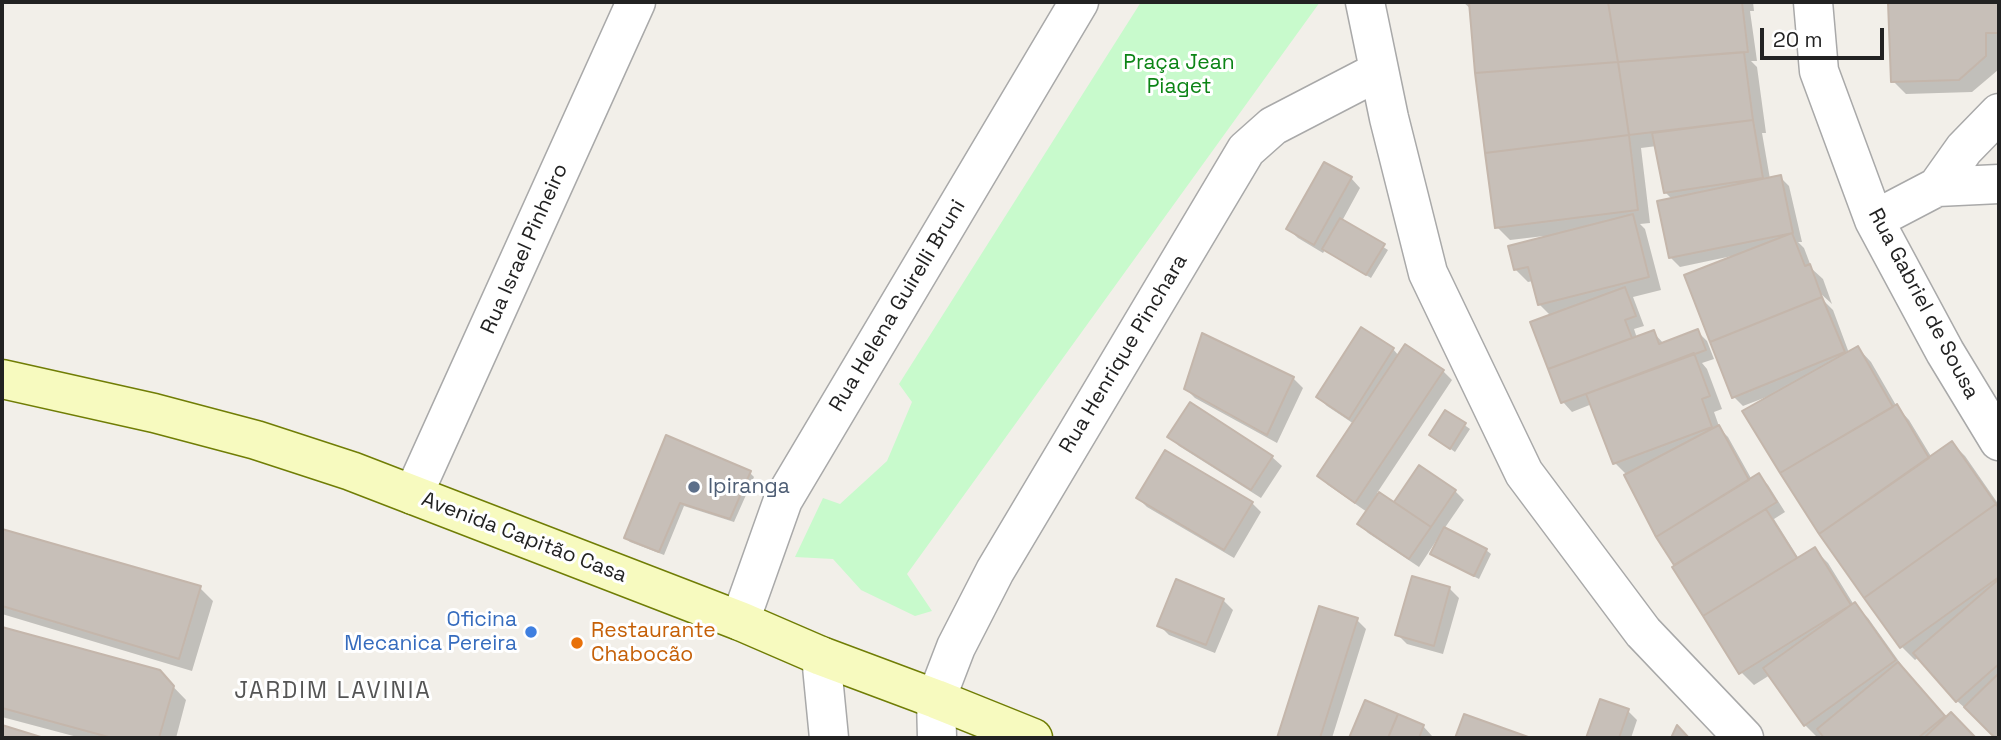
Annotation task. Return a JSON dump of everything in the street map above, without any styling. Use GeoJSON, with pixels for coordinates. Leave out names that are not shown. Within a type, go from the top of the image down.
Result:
{"type":"FeatureCollection","features":[{"type":"Feature","properties":{"kind":"main road","name":"Avenida Capitão Casa"},"geometry":{"type":"LineString","coordinates":[[2,379],[153,413],[256,440],[351,471],[740,621],[821,656],[1033,738]]}},
{"type":"Feature","properties":{"kind":"street","name":"Rua Israel Pinheiro"},"geometry":{"type":"LineString","coordinates":[[413,495],[636,2]]}},
{"type":"Feature","properties":{"kind":"street","name":"Rua Helena Guirelli Bruni"},"geometry":{"type":"LineString","coordinates":[[740,621],[783,500],[1079,2]]}},
{"type":"Feature","properties":{"kind":"street"},"geometry":{"type":"LineString","coordinates":[[1365,2],[1428,273],[1524,473],[1643,632],[1744,738]]}},
{"type":"Feature","properties":{"kind":"street","name":"Rua Gabriel de Sousa"},"geometry":{"type":"LineString","coordinates":[[1813,2],[1819,71],[1874,220],[1945,352],[1999,441]]}},
{"type":"Feature","properties":{"kind":"street","name":"Rua Henrique Pinchara"},"geometry":{"type":"LineString","coordinates":[[936,699],[956,648],[995,571],[1246,150],[1273,126],[1379,71]]}},
{"type":"Feature","properties":{"kind":"street"},"geometry":{"type":"LineString","coordinates":[[1937,187],[1964,149],[1999,113]]}},
{"type":"Feature","properties":{"kind":"street"},"geometry":{"type":"LineString","coordinates":[[1874,220],[1937,187],[1999,184]]}},
{"type":"Feature","properties":{"kind":"street"},"geometry":{"type":"LineString","coordinates":[[821,656],[829,738]]}},
{"type":"Feature","properties":{"kind":"street"},"geometry":{"type":"LineString","coordinates":[[936,699],[937,738]]}},
{"type":"Feature","properties":{"kind":"green space","name":"Praça Jean Piaget"},"geometry":{"type":"Polygon","coordinates":[[[1141,2],[1320,2],[907,574],[932,611],[915,616],[861,590],[833,559],[795,557],[823,498],[840,504],[887,461],[912,402],[899,384],[1141,2]]]}},
{"type":"Feature","properties":{"kind":"building"},"geometry":{"type":"Polygon","coordinates":[[[1469,2],[1608,2],[1618,62],[1475,73],[1469,2]]]}},
{"type":"Feature","properties":{"kind":"building"},"geometry":{"type":"Polygon","coordinates":[[[1608,2],[1742,2],[1748,52],[1618,62],[1608,2]]]}},
{"type":"Feature","properties":{"kind":"building"},"geometry":{"type":"Polygon","coordinates":[[[1888,2],[1999,2],[1999,33],[1986,33],[1986,56],[1959,80],[1891,82],[1888,2]]]}},
{"type":"Feature","properties":{"kind":"building"},"geometry":{"type":"Polygon","coordinates":[[[1744,52],[1753,120],[1629,135],[1618,62],[1744,52]]]}},
{"type":"Feature","properties":{"kind":"building"},"geometry":{"type":"Polygon","coordinates":[[[1618,62],[1629,135],[1485,153],[1475,73],[1618,62]]]}},
{"type":"Feature","properties":{"kind":"building"},"geometry":{"type":"Polygon","coordinates":[[[1753,120],[1763,178],[1664,193],[1652,133],[1753,120]]]}},
{"type":"Feature","properties":{"kind":"building"},"geometry":{"type":"Polygon","coordinates":[[[1629,135],[1638,210],[1495,228],[1485,153],[1629,135]]]}},
{"type":"Feature","properties":{"kind":"building"},"geometry":{"type":"Polygon","coordinates":[[[1324,162],[1352,177],[1314,245],[1286,229],[1324,162]]]}},
{"type":"Feature","properties":{"kind":"building"},"geometry":{"type":"Polygon","coordinates":[[[1781,175],[1793,233],[1669,258],[1657,201],[1781,175]]]}},
{"type":"Feature","properties":{"kind":"building"},"geometry":{"type":"Polygon","coordinates":[[[1633,214],[1649,277],[1538,305],[1528,267],[1514,270],[1508,246],[1633,214]]]}},
{"type":"Feature","properties":{"kind":"building"},"geometry":{"type":"Polygon","coordinates":[[[1340,218],[1385,244],[1366,275],[1322,249],[1340,218]]]}},
{"type":"Feature","properties":{"kind":"building"},"geometry":{"type":"Polygon","coordinates":[[[1792,233],[1805,266],[1810,264],[1822,297],[1710,342],[1684,275],[1792,233]]]}},
{"type":"Feature","properties":{"kind":"building"},"geometry":{"type":"Polygon","coordinates":[[[1625,287],[1636,316],[1625,320],[1632,338],[1548,369],[1530,322],[1625,287]]]}},
{"type":"Feature","properties":{"kind":"building"},"geometry":{"type":"Polygon","coordinates":[[[1822,297],[1845,352],[1732,398],[1710,342],[1822,297]]]}},
{"type":"Feature","properties":{"kind":"building"},"geometry":{"type":"Polygon","coordinates":[[[1361,327],[1394,348],[1349,419],[1316,397],[1361,327]]]}},
{"type":"Feature","properties":{"kind":"building"},"geometry":{"type":"Polygon","coordinates":[[[1698,329],[1706,350],[1561,403],[1548,369],[1654,330],[1659,344],[1698,329]]]}},
{"type":"Feature","properties":{"kind":"building"},"geometry":{"type":"Polygon","coordinates":[[[1202,333],[1294,377],[1267,435],[1184,389],[1202,333]]]}},
{"type":"Feature","properties":{"kind":"building"},"geometry":{"type":"Polygon","coordinates":[[[1405,344],[1444,370],[1355,503],[1317,476],[1405,344]]]}},
{"type":"Feature","properties":{"kind":"building"},"geometry":{"type":"Polygon","coordinates":[[[1858,346],[1893,407],[1780,473],[1742,411],[1858,346]]]}},
{"type":"Feature","properties":{"kind":"building"},"geometry":{"type":"Polygon","coordinates":[[[1694,353],[1710,396],[1702,399],[1712,427],[1613,464],[1586,394],[1694,353]]]}},
{"type":"Feature","properties":{"kind":"building"},"geometry":{"type":"Polygon","coordinates":[[[1190,402],[1273,456],[1251,490],[1167,437],[1190,402]]]}},
{"type":"Feature","properties":{"kind":"building"},"geometry":{"type":"Polygon","coordinates":[[[1897,404],[1929,458],[1819,534],[1780,473],[1897,404]]]}},
{"type":"Feature","properties":{"kind":"building"},"geometry":{"type":"Polygon","coordinates":[[[1445,410],[1466,423],[1450,449],[1429,435],[1445,410]]]}},
{"type":"Feature","properties":{"kind":"building"},"geometry":{"type":"Polygon","coordinates":[[[1719,425],[1749,480],[1656,537],[1624,475],[1719,425]]]}},
{"type":"Feature","properties":{"kind":"building","name":"Ipiranga"},"geometry":{"type":"Polygon","coordinates":[[[666,435],[751,471],[730,519],[680,503],[659,552],[624,538],[666,435]]]}},
{"type":"Feature","properties":{"kind":"building"},"geometry":{"type":"Polygon","coordinates":[[[1952,441],[1996,504],[1864,598],[1819,534],[1952,441]]]}},
{"type":"Feature","properties":{"kind":"building"},"geometry":{"type":"Polygon","coordinates":[[[1165,450],[1253,502],[1224,550],[1136,498],[1165,450]]]}},
{"type":"Feature","properties":{"kind":"building"},"geometry":{"type":"Polygon","coordinates":[[[1419,465],[1456,490],[1431,527],[1394,502],[1419,465]]]}},
{"type":"Feature","properties":{"kind":"building"},"geometry":{"type":"Polygon","coordinates":[[[1759,473],[1777,502],[1674,565],[1656,537],[1759,473]]]}},
{"type":"Feature","properties":{"kind":"building"},"geometry":{"type":"Polygon","coordinates":[[[1379,492],[1431,527],[1409,559],[1357,524],[1379,492]]]}},
{"type":"Feature","properties":{"kind":"building"},"geometry":{"type":"Polygon","coordinates":[[[1996,504],[1999,509],[1999,577],[1900,648],[1864,598],[1996,504]]]}},
{"type":"Feature","properties":{"kind":"building"},"geometry":{"type":"Polygon","coordinates":[[[1766,509],[1797,558],[1703,616],[1672,567],[1766,509]]]}},
{"type":"Feature","properties":{"kind":"building"},"geometry":{"type":"Polygon","coordinates":[[[1444,527],[1487,549],[1474,576],[1430,554],[1444,527]]]}},
{"type":"Feature","properties":{"kind":"building"},"geometry":{"type":"Polygon","coordinates":[[[2,529],[201,586],[179,659],[2,606],[2,529]]]}},
{"type":"Feature","properties":{"kind":"building"},"geometry":{"type":"Polygon","coordinates":[[[1815,547],[1851,605],[1739,674],[1703,616],[1815,547]]]}},
{"type":"Feature","properties":{"kind":"building"},"geometry":{"type":"Polygon","coordinates":[[[1412,576],[1450,587],[1434,646],[1395,635],[1412,576]]]}},
{"type":"Feature","properties":{"kind":"building"},"geometry":{"type":"Polygon","coordinates":[[[1176,579],[1224,599],[1206,645],[1157,626],[1176,579]]]}},
{"type":"Feature","properties":{"kind":"building"},"geometry":{"type":"Polygon","coordinates":[[[1999,579],[1999,664],[1956,702],[1913,653],[1999,579]]]}},
{"type":"Feature","properties":{"kind":"building"},"geometry":{"type":"Polygon","coordinates":[[[1855,602],[1896,660],[1804,726],[1763,668],[1855,602]]]}},
{"type":"Feature","properties":{"kind":"building"},"geometry":{"type":"Polygon","coordinates":[[[1319,606],[1358,618],[1320,738],[1277,738],[1319,606]]]}},
{"type":"Feature","properties":{"kind":"building"},"geometry":{"type":"Polygon","coordinates":[[[2,627],[160,670],[174,686],[159,738],[112,738],[2,708],[2,627]]]}},
{"type":"Feature","properties":{"kind":"building"},"geometry":{"type":"Polygon","coordinates":[[[1898,662],[1945,716],[1918,738],[1824,738],[1817,729],[1898,662]]]}},
{"type":"Feature","properties":{"kind":"building"},"geometry":{"type":"Polygon","coordinates":[[[1999,673],[1999,738],[1995,738],[1964,707],[1999,673]]]}},
{"type":"Feature","properties":{"kind":"building"},"geometry":{"type":"Polygon","coordinates":[[[1600,699],[1629,709],[1619,738],[1586,738],[1600,699]]]}},
{"type":"Feature","properties":{"kind":"building"},"geometry":{"type":"Polygon","coordinates":[[[1365,700],[1398,714],[1388,738],[1349,738],[1365,700]]]}},
{"type":"Feature","properties":{"kind":"building"},"geometry":{"type":"Polygon","coordinates":[[[1951,712],[1976,738],[1924,738],[1951,712]]]}},
{"type":"Feature","properties":{"kind":"building"},"geometry":{"type":"Polygon","coordinates":[[[1398,714],[1424,725],[1419,738],[1388,738],[1398,714]]]}},
{"type":"Feature","properties":{"kind":"building"},"geometry":{"type":"Polygon","coordinates":[[[1464,714],[1531,738],[1455,738],[1464,714]]]}},
{"type":"Feature","properties":{"kind":"building"},"geometry":{"type":"Polygon","coordinates":[[[2,725],[44,738],[2,738],[2,725]]]}},
{"type":"Feature","properties":{"kind":"building"},"geometry":{"type":"Polygon","coordinates":[[[1677,725],[1689,738],[1671,738],[1677,725]]]}},
{"type":"Feature","properties":{"kind":"place","name":"Ipiranga"},"geometry":{"type":"Point","coordinates":[694,487]}},
{"type":"Feature","properties":{"kind":"place","name":"Oficina Mecanica Pereira"},"geometry":{"type":"Point","coordinates":[531,632]}},
{"type":"Feature","properties":{"kind":"place","name":"Restaurante Chabocão"},"geometry":{"type":"Point","coordinates":[577,643]}},
{"type":"Feature","properties":{"kind":"district","name":"JARDIM LAVINIA"},"geometry":{"type":"Point","coordinates":[333,692]}}]}
